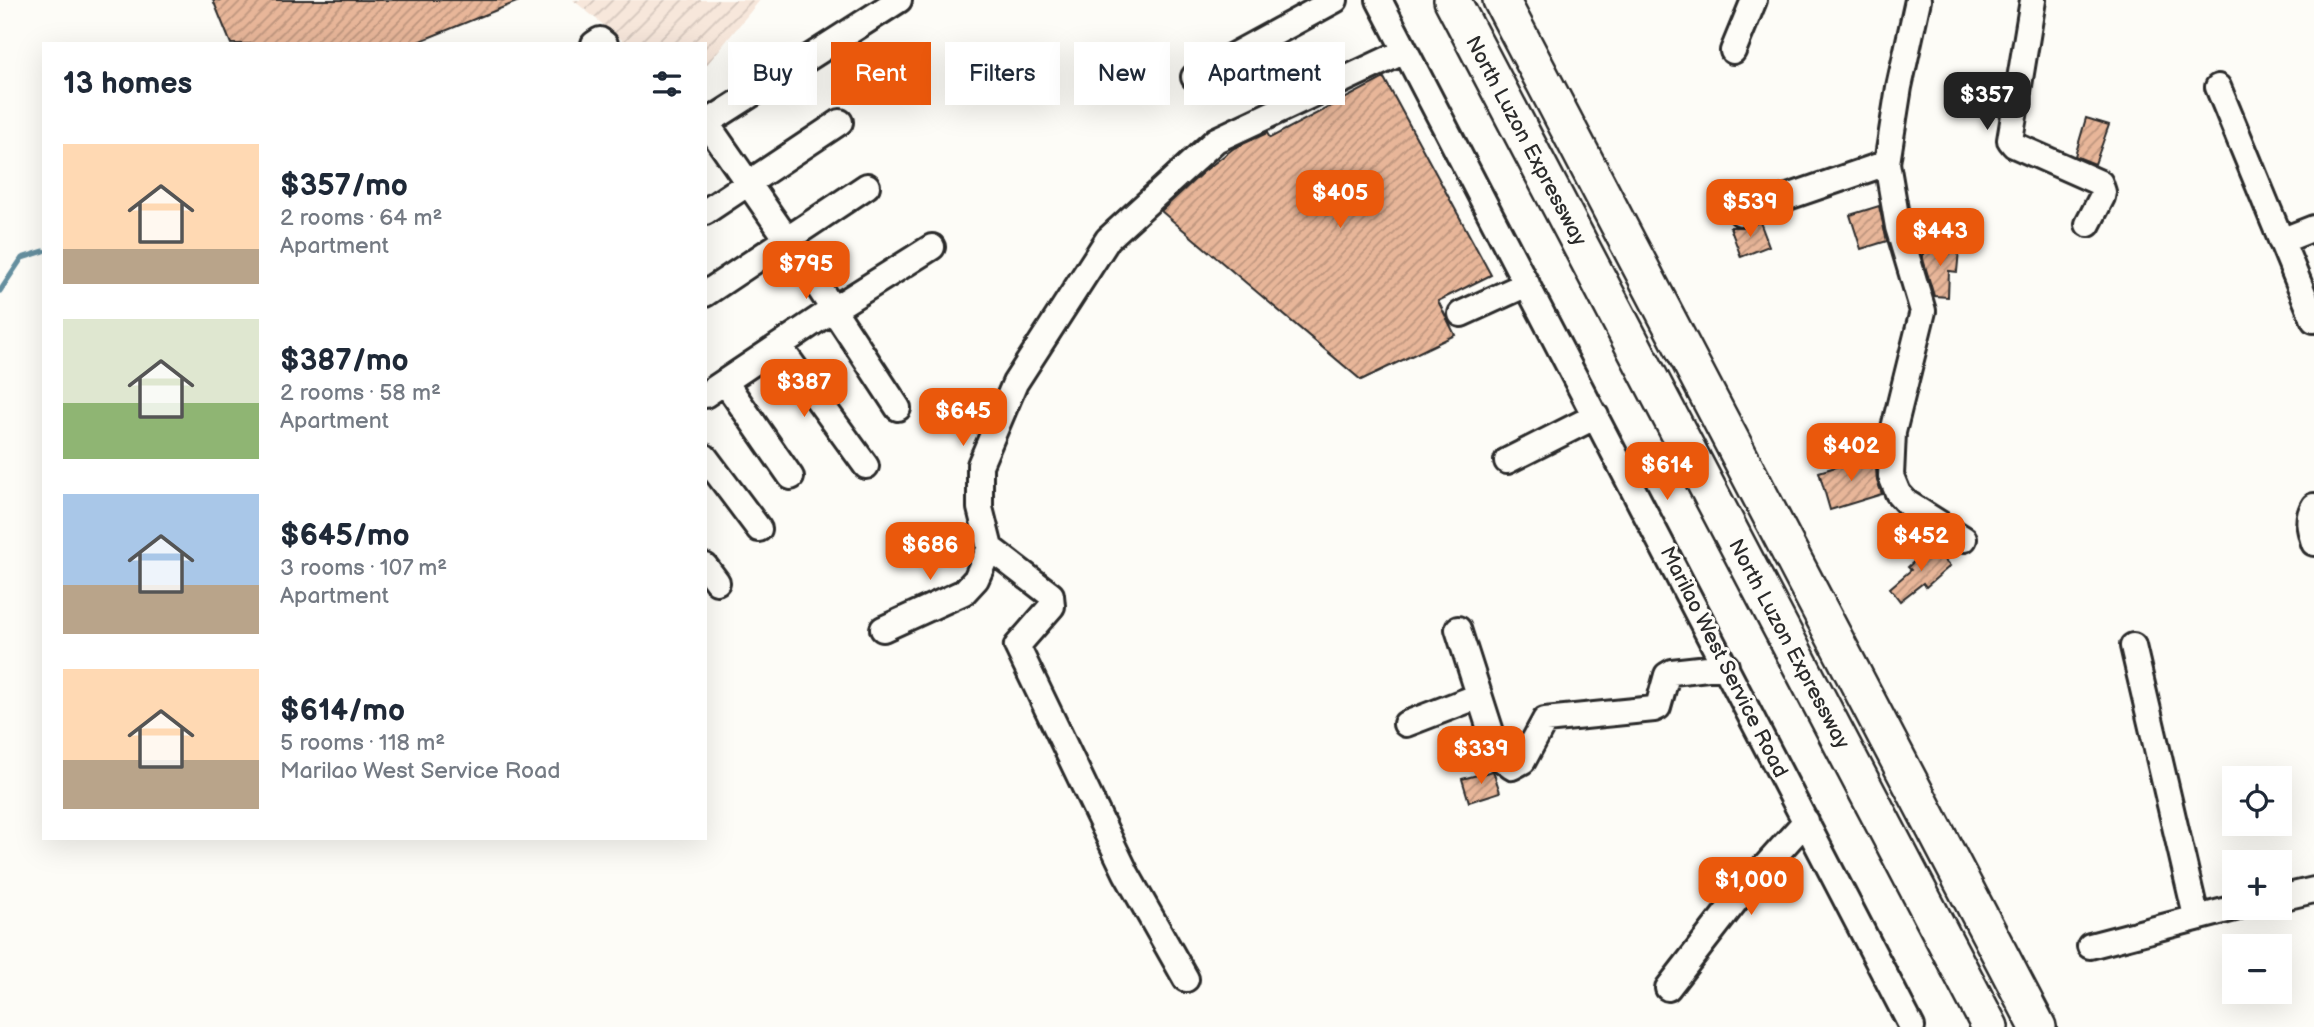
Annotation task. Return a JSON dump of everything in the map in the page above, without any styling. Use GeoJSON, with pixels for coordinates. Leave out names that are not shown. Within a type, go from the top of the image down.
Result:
{"type":"FeatureCollection","features":[{"type":"Feature","properties":{"kind":"highway","name":"North Luzon Expressway"},"geometry":{"type":"LineString","coordinates":[[1452,0],[1990,1027]]}},
{"type":"Feature","properties":{"kind":"highway","name":"North Luzon Expressway"},"geometry":{"type":"LineString","coordinates":[[1501,0],[2038,1027]]}},
{"type":"Feature","properties":{"kind":"street"},"geometry":{"type":"LineString","coordinates":[[707,122],[899,0]]}},
{"type":"Feature","properties":{"kind":"street"},"geometry":{"type":"LineString","coordinates":[[1258,42],[1335,0]]}},
{"type":"Feature","properties":{"kind":"street","name":"Marilao West Service Road"},"geometry":{"type":"LineString","coordinates":[[1379,0],[1912,1027]]}},
{"type":"Feature","properties":{"kind":"street"},"geometry":{"type":"LineString","coordinates":[[1733,51],[1754,0]]}},
{"type":"Feature","properties":{"kind":"street"},"geometry":{"type":"LineString","coordinates":[[1918,0],[1899,87],[1887,163],[1898,227],[1923,311],[1893,432],[1891,476],[1898,493],[1907,503],[1964,539]]}},
{"type":"Feature","properties":{"kind":"street"},"geometry":{"type":"LineString","coordinates":[[2034,0],[2010,140],[2014,145],[2099,183],[2102,197],[2088,224]]}},
{"type":"Feature","properties":{"kind":"street"},"geometry":{"type":"LineString","coordinates":[[883,629],[964,592],[976,579],[990,548],[980,508],[980,465],[1014,383],[1108,239],[1216,140],[1405,51]]}},
{"type":"Feature","properties":{"kind":"street"},"geometry":{"type":"LineString","coordinates":[[2218,87],[2314,320]]}},
{"type":"Feature","properties":{"kind":"street"},"geometry":{"type":"LineString","coordinates":[[707,211],[840,122]]}},
{"type":"Feature","properties":{"kind":"street"},"geometry":{"type":"LineString","coordinates":[[707,124],[787,239],[898,408]]}},
{"type":"Feature","properties":{"kind":"street"},"geometry":{"type":"LineString","coordinates":[[1741,213],[1887,163]]}},
{"type":"Feature","properties":{"kind":"street"},"geometry":{"type":"LineString","coordinates":[[707,293],[867,186]]}},
{"type":"Feature","properties":{"kind":"street"},"geometry":{"type":"LineString","coordinates":[[2281,241],[2314,228]]}},
{"type":"Feature","properties":{"kind":"street"},"geometry":{"type":"LineString","coordinates":[[791,477],[715,389],[932,247]]}},
{"type":"Feature","properties":{"kind":"street"},"geometry":{"type":"LineString","coordinates":[[1461,314],[1527,284]]}},
{"type":"Feature","properties":{"kind":"street"},"geometry":{"type":"LineString","coordinates":[[779,346],[866,466]]}},
{"type":"Feature","properties":{"kind":"street"},"geometry":{"type":"LineString","coordinates":[[1507,461],[1596,416]]}},
{"type":"Feature","properties":{"kind":"street"},"geometry":{"type":"LineString","coordinates":[[707,460],[759,529]]}},
{"type":"Feature","properties":{"kind":"street"},"geometry":{"type":"LineString","coordinates":[[2314,506],[2310,512],[2309,524],[2314,543]]}},
{"type":"Feature","properties":{"kind":"street"},"geometry":{"type":"LineString","coordinates":[[990,548],[1051,595],[1052,606],[1017,646],[1126,873],[1186,979]]}},
{"type":"Feature","properties":{"kind":"street"},"geometry":{"type":"LineString","coordinates":[[1458,629],[1499,757],[1512,767],[1523,761],[1545,720],[1654,709],[1658,707],[1667,675],[1672,672],[1726,666]]}},
{"type":"Feature","properties":{"kind":"street"},"geometry":{"type":"LineString","coordinates":[[2133,646],[2196,916]]}},
{"type":"Feature","properties":{"kind":"street"},"geometry":{"type":"LineString","coordinates":[[1406,724],[1479,696]]}},
{"type":"Feature","properties":{"kind":"street"},"geometry":{"type":"LineString","coordinates":[[1668,988],[1744,890],[1806,821]]}},
{"type":"Feature","properties":{"kind":"street"},"geometry":{"type":"LineString","coordinates":[[2292,895],[2314,890]]}},
{"type":"Feature","properties":{"kind":"street"},"geometry":{"type":"LineString","coordinates":[[2090,946],[2222,911]]}},
{"type":"Feature","properties":{"kind":"shaded area"},"geometry":{"type":"Polygon","coordinates":[[[573,0],[760,0],[707,65],[707,42],[625,42],[573,0]]]}},
{"type":"Feature","properties":{"kind":"building"},"geometry":{"type":"Polygon","coordinates":[[[213,0],[519,0],[418,42],[230,42],[213,0]]]}},
{"type":"Feature","properties":{"kind":"building"},"geometry":{"type":"Polygon","coordinates":[[[1384,78],[1491,275],[1438,301],[1455,335],[1361,380],[1161,211],[1234,148],[1267,133],[1270,138],[1333,105],[1345,105],[1345,99],[1384,78]]]}},
{"type":"Feature","properties":{"kind":"building"},"geometry":{"type":"Polygon","coordinates":[[[2086,118],[2109,125],[2095,164],[2075,156],[2086,118]]]}},
{"type":"Feature","properties":{"kind":"building"},"geometry":{"type":"Polygon","coordinates":[[[1879,206],[1887,241],[1861,249],[1850,215],[1879,206]]]}},
{"type":"Feature","properties":{"kind":"building"},"geometry":{"type":"Polygon","coordinates":[[[1760,222],[1769,246],[1741,257],[1730,227],[1745,227],[1760,222]]]}},
{"type":"Feature","properties":{"kind":"building"},"geometry":{"type":"Polygon","coordinates":[[[1923,248],[1959,250],[1957,272],[1949,271],[1948,297],[1934,296],[1923,259],[1923,248]]]}},
{"type":"Feature","properties":{"kind":"building"},"geometry":{"type":"Polygon","coordinates":[[[1875,455],[1877,481],[1882,494],[1830,510],[1819,472],[1875,455]]]}},
{"type":"Feature","properties":{"kind":"building"},"geometry":{"type":"Polygon","coordinates":[[[1931,546],[1950,566],[1926,587],[1923,583],[1900,601],[1890,588],[1911,570],[1908,567],[1931,546]]]}},
{"type":"Feature","properties":{"kind":"building"},"geometry":{"type":"Polygon","coordinates":[[[1493,771],[1500,792],[1469,802],[1462,779],[1493,771]]]}},
{"type":"Feature","properties":{"kind":"waterway"},"geometry":{"type":"LineString","coordinates":[[0,291],[22,258],[42,252]]}}]}
